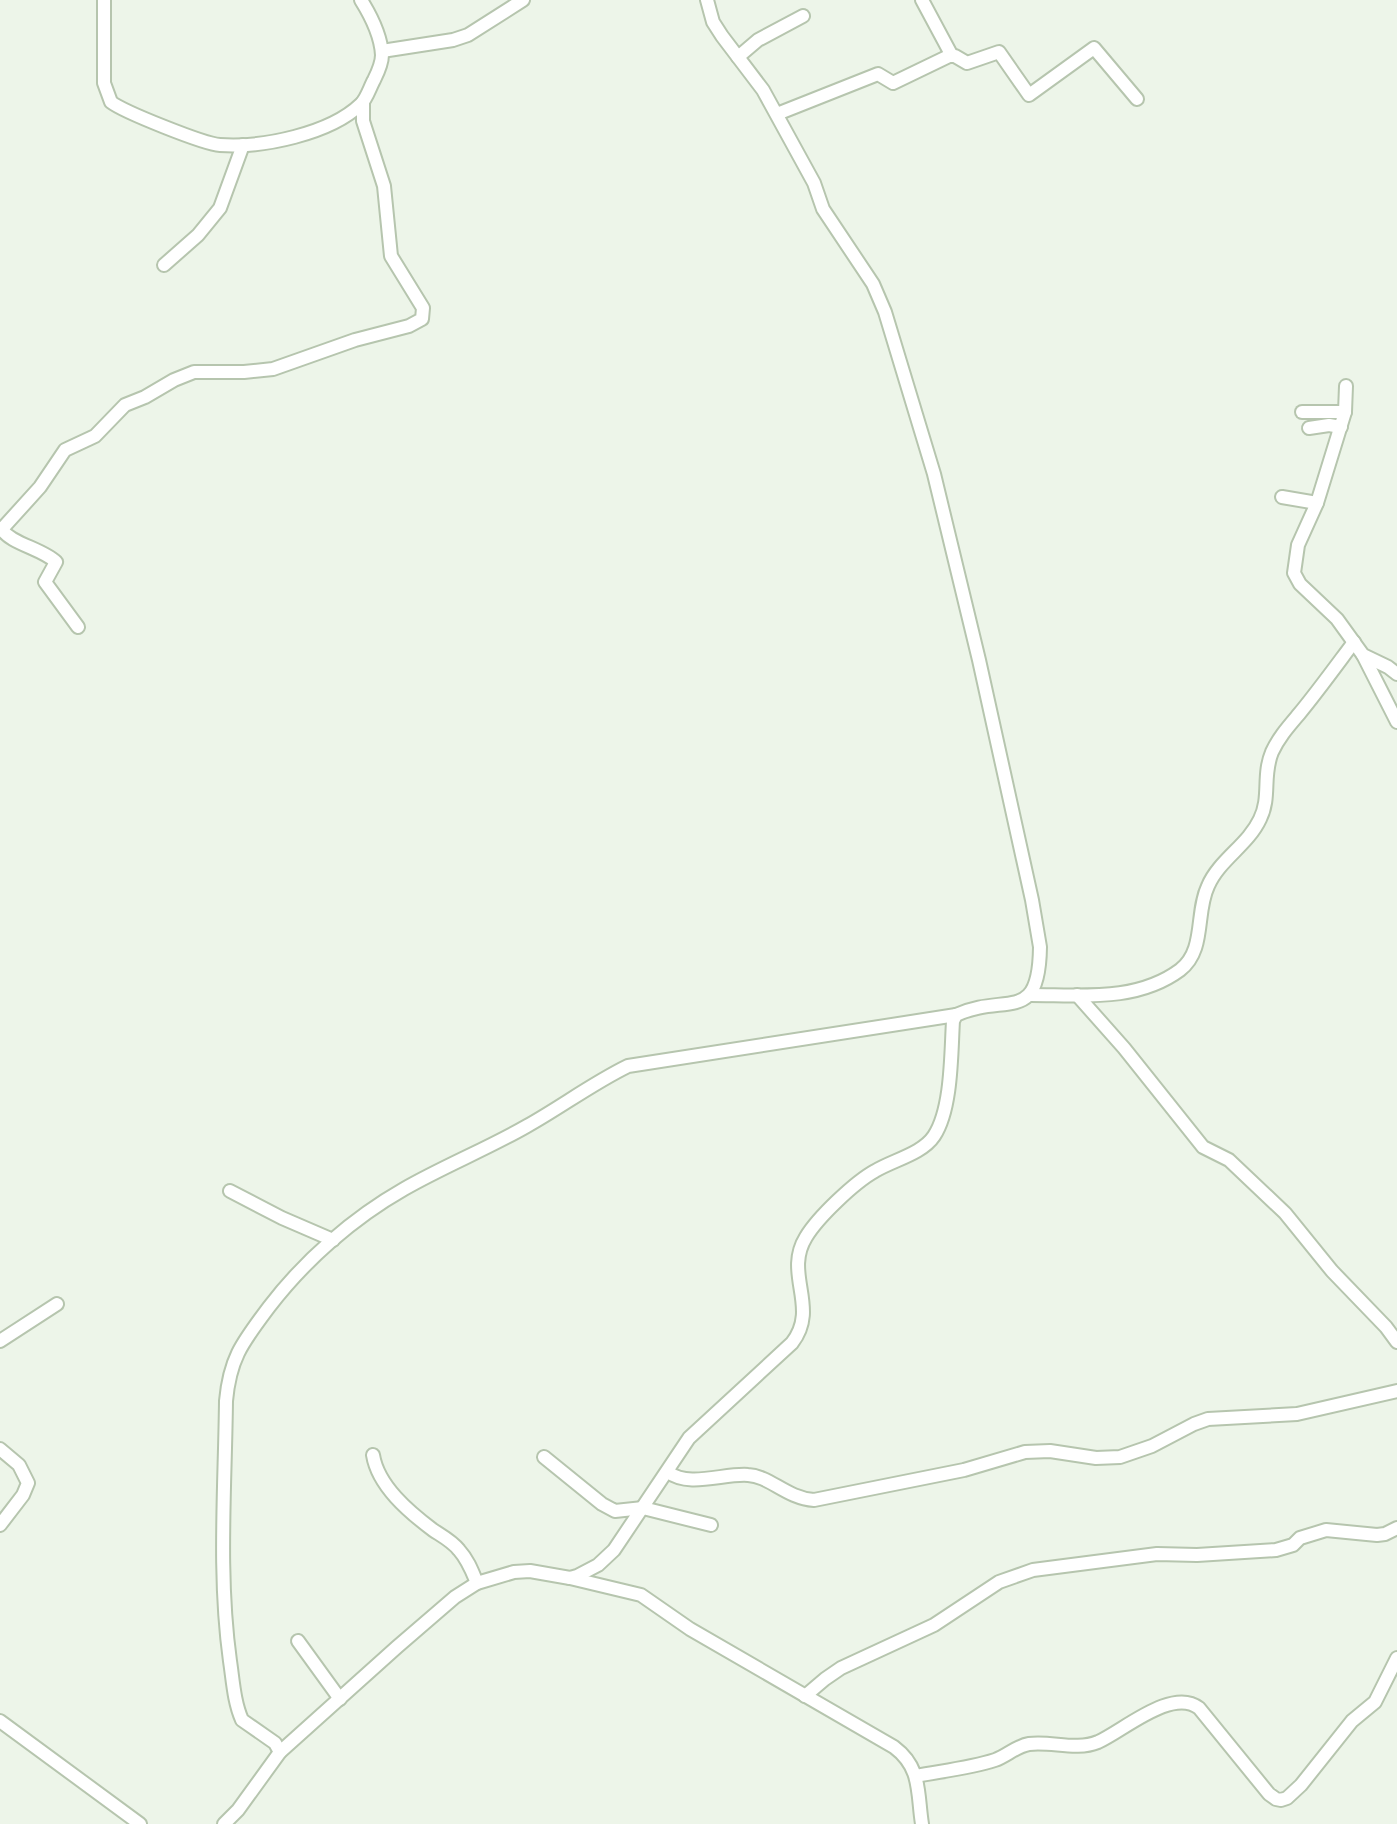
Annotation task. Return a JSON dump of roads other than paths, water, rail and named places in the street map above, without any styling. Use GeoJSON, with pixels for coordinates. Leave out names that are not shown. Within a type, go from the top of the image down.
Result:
{"type":"FeatureCollection","features":[{"type":"Feature","properties":{"kind":"street"},"geometry":{"type":"LineString","coordinates":[[104,0],[104,83],[111,102],[134,114],[217,145],[243,145],[318,130],[363,102]]}},
{"type":"Feature","properties":{"kind":"street"},"geometry":{"type":"LineString","coordinates":[[78,627],[45,582],[56,562],[6,535],[2,529],[40,487],[65,450],[95,436],[125,405],[187,373],[273,369],[355,340],[409,326],[422,319],[422,308],[391,256],[384,186],[363,121],[363,102],[377,73],[382,51],[377,31],[361,0]]}},
{"type":"Feature","properties":{"kind":"street"},"geometry":{"type":"LineString","coordinates":[[382,51],[461,37],[480,29],[523,0]]}},
{"type":"Feature","properties":{"kind":"street"},"geometry":{"type":"LineString","coordinates":[[707,0],[713,22],[752,72],[814,183],[823,209],[869,277],[880,299],[925,441],[979,660],[1032,900],[1040,957],[1037,985],[1031,995]]}},
{"type":"Feature","properties":{"kind":"street"},"geometry":{"type":"LineString","coordinates":[[922,0],[951,56],[967,63],[999,52],[1029,95],[1094,48],[1138,99]]}},
{"type":"Feature","properties":{"kind":"street"},"geometry":{"type":"LineString","coordinates":[[738,57],[758,40],[803,16]]}},
{"type":"Feature","properties":{"kind":"street"},"geometry":{"type":"LineString","coordinates":[[777,114],[878,74],[894,83],[951,56]]}},
{"type":"Feature","properties":{"kind":"street"},"geometry":{"type":"LineString","coordinates":[[164,265],[198,235],[220,208],[243,145]]}},
{"type":"Feature","properties":{"kind":"street"},"geometry":{"type":"LineString","coordinates":[[1346,386],[1345,412],[1341,427],[1317,503],[1298,545],[1294,573],[1300,584],[1337,619],[1363,655],[1397,722]]}},
{"type":"Feature","properties":{"kind":"street"},"geometry":{"type":"LineString","coordinates":[[1302,412],[1345,412]]}},
{"type":"Feature","properties":{"kind":"street"},"geometry":{"type":"LineString","coordinates":[[1309,428],[1329,425],[1341,427]]}},
{"type":"Feature","properties":{"kind":"street"},"geometry":{"type":"LineString","coordinates":[[1282,497],[1317,503]]}},
{"type":"Feature","properties":{"kind":"street"},"geometry":{"type":"LineString","coordinates":[[280,1752],[275,1743],[242,1720],[233,1684],[222,1552],[228,1379],[238,1350],[284,1287],[307,1263],[333,1240],[401,1190],[526,1127],[628,1066],[956,1014],[1017,1002],[1031,995],[1116,995],[1163,980],[1186,965],[1196,942],[1207,886],[1260,820],[1266,800],[1265,774],[1280,734],[1299,714],[1354,642]]}},
{"type":"Feature","properties":{"kind":"street"},"geometry":{"type":"LineString","coordinates":[[1363,655],[1397,674]]}},
{"type":"Feature","properties":{"kind":"street"},"geometry":{"type":"LineString","coordinates":[[1077,995],[1124,1048],[1203,1147],[1229,1160],[1285,1213],[1332,1272],[1386,1327],[1397,1342]]}},
{"type":"Feature","properties":{"kind":"street"},"geometry":{"type":"LineString","coordinates":[[570,1578],[583,1574],[606,1559],[622,1542],[688,1438],[799,1334],[804,1311],[799,1256],[805,1238],[816,1223],[870,1173],[918,1150],[934,1136],[945,1104],[953,1021],[956,1014]]}},
{"type":"Feature","properties":{"kind":"street"},"geometry":{"type":"LineString","coordinates":[[230,1191],[282,1219],[333,1240]]}},
{"type":"Feature","properties":{"kind":"street"},"geometry":{"type":"LineString","coordinates":[[0,1341],[57,1304]]}},
{"type":"Feature","properties":{"kind":"street"},"geometry":{"type":"LineString","coordinates":[[668,1472],[681,1478],[753,1475],[791,1496],[814,1500],[964,1470],[1018,1453],[1050,1451],[1096,1458],[1119,1457],[1152,1446],[1208,1419],[1297,1414],[1397,1391]]}},
{"type":"Feature","properties":{"kind":"street"},"geometry":{"type":"LineString","coordinates":[[0,1449],[19,1465],[28,1483],[23,1496],[0,1525]]}},
{"type":"Feature","properties":{"kind":"street"},"geometry":{"type":"LineString","coordinates":[[373,1455],[378,1472],[392,1491],[419,1519],[458,1549],[467,1560],[477,1583]]}},
{"type":"Feature","properties":{"kind":"street"},"geometry":{"type":"LineString","coordinates":[[544,1457],[609,1508],[622,1512],[643,1508],[711,1525]]}},
{"type":"Feature","properties":{"kind":"street"},"geometry":{"type":"LineString","coordinates":[[805,1696],[841,1668],[934,1625],[999,1582],[1032,1570],[1157,1554],[1197,1555],[1276,1550],[1293,1545],[1300,1538],[1326,1530],[1377,1535],[1397,1528]]}},
{"type":"Feature","properties":{"kind":"street"},"geometry":{"type":"LineString","coordinates":[[224,1824],[238,1810],[280,1752],[440,1609],[477,1583],[522,1571],[570,1578],[641,1595],[690,1629],[894,1747],[909,1761],[916,1776],[922,1824]]}},
{"type":"Feature","properties":{"kind":"street"},"geometry":{"type":"LineString","coordinates":[[298,1641],[340,1699]]}},
{"type":"Feature","properties":{"kind":"street"},"geometry":{"type":"LineString","coordinates":[[916,1776],[993,1760],[1030,1744],[1090,1744],[1149,1712],[1189,1702],[1199,1708],[1269,1794],[1281,1800],[1301,1786],[1352,1721],[1375,1702],[1397,1658]]}},
{"type":"Feature","properties":{"kind":"street"},"geometry":{"type":"LineString","coordinates":[[0,1721],[140,1824]]}}]}
